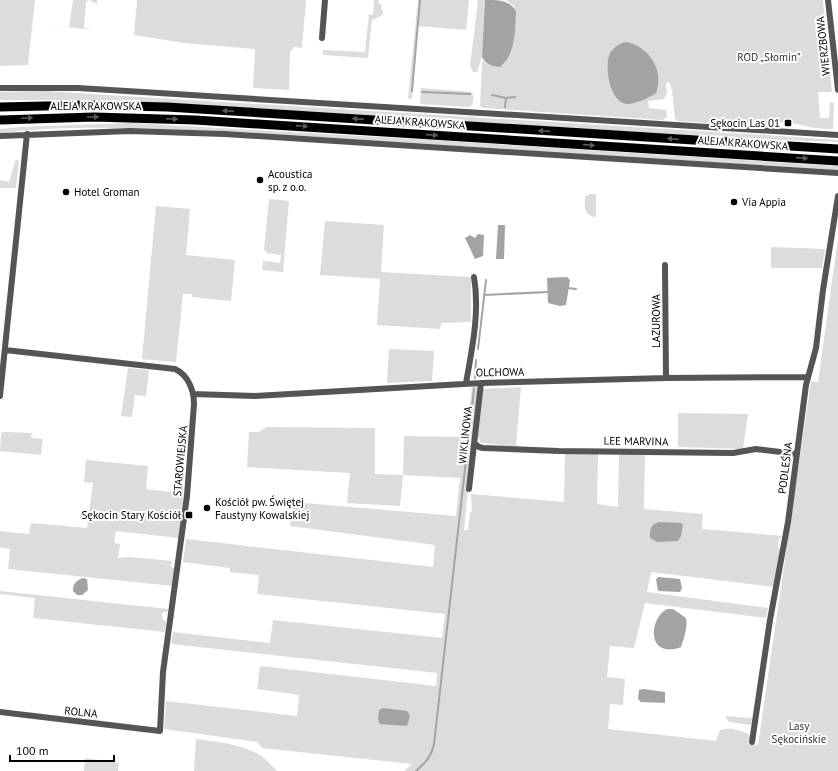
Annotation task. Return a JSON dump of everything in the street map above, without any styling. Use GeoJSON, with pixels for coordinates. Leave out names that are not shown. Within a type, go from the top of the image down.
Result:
{"type":"FeatureCollection","features":[{"type":"Feature","properties":{"kind":"main road","name":"ALEJA KRAKOWSKA"},"geometry":{"type":"LineString","coordinates":[[0,107],[88,105],[174,107],[838,149]]}},
{"type":"Feature","properties":{"kind":"main road","name":"ALEJA KRAKOWSKA"},"geometry":{"type":"LineString","coordinates":[[0,120],[86,117],[196,120],[838,161]]}},
{"type":"Feature","properties":{"kind":"street"},"geometry":{"type":"LineString","coordinates":[[322,38],[326,0]]}},
{"type":"Feature","properties":{"kind":"street","name":"WIERZBOWA"},"geometry":{"type":"LineString","coordinates":[[828,0],[837,63],[838,90]]}},
{"type":"Feature","properties":{"kind":"street"},"geometry":{"type":"LineString","coordinates":[[0,88],[78,88],[838,135],[838,128]]}},
{"type":"Feature","properties":{"kind":"street"},"geometry":{"type":"LineString","coordinates":[[0,136],[130,131],[224,134],[838,173]]}},
{"type":"Feature","properties":{"kind":"street"},"geometry":{"type":"LineString","coordinates":[[0,396],[27,134]]}},
{"type":"Feature","properties":{"kind":"street","name":"PODLEŚNA"},"geometry":{"type":"LineString","coordinates":[[752,742],[770,620],[780,575],[808,377],[816,348],[823,290],[838,196]]}},
{"type":"Feature","properties":{"kind":"street","name":"LAZUROWA"},"geometry":{"type":"LineString","coordinates":[[665,265],[666,378]]}},
{"type":"Feature","properties":{"kind":"street"},"geometry":{"type":"LineString","coordinates":[[466,383],[476,313],[474,278]]}},
{"type":"Feature","properties":{"kind":"street","name":"STAROWIEJSKA"},"geometry":{"type":"LineString","coordinates":[[5,350],[175,369],[184,375],[193,394],[193,431],[188,491],[163,672],[160,731]]}},
{"type":"Feature","properties":{"kind":"street","name":"OLCHOWA"},"geometry":{"type":"LineString","coordinates":[[193,394],[255,396],[466,383],[666,378],[808,377]]}},
{"type":"Feature","properties":{"kind":"street","name":"WIKLINOWA"},"geometry":{"type":"LineString","coordinates":[[469,489],[481,383]]}},
{"type":"Feature","properties":{"kind":"street","name":"LEE MARVINA"},"geometry":{"type":"LineString","coordinates":[[475,444],[478,447],[483,448],[559,451],[733,453],[756,449],[797,454]]}},
{"type":"Feature","properties":{"kind":"street","name":"ROLNA"},"geometry":{"type":"LineString","coordinates":[[0,712],[160,731]]}},
{"type":"Feature","properties":{"kind":"green space"},"geometry":{"type":"Polygon","coordinates":[[[0,0],[35,0],[28,65],[0,66],[0,0]]]}},
{"type":"Feature","properties":{"kind":"green space"},"geometry":{"type":"Polygon","coordinates":[[[73,0],[89,0],[86,2],[84,28],[94,30],[46,25],[69,27],[73,0]]]}},
{"type":"Feature","properties":{"kind":"green space"},"geometry":{"type":"Polygon","coordinates":[[[89,0],[97,0],[97,4],[89,0]]]}},
{"type":"Feature","properties":{"kind":"green space"},"geometry":{"type":"Polygon","coordinates":[[[137,0],[306,0],[302,48],[294,47],[290,52],[289,90],[253,88],[255,49],[184,43],[134,35],[137,0]]]}},
{"type":"Feature","properties":{"kind":"green space"},"geometry":{"type":"Polygon","coordinates":[[[374,0],[379,0],[379,4],[382,4],[381,9],[383,10],[383,15],[372,20],[368,58],[323,55],[323,50],[365,52],[369,14],[373,15],[374,0]]]}},
{"type":"Feature","properties":{"kind":"green space"},"geometry":{"type":"Polygon","coordinates":[[[418,0],[469,0],[466,30],[418,26],[412,99],[408,98],[418,0]]]}},
{"type":"Feature","properties":{"kind":"green space"},"geometry":{"type":"Polygon","coordinates":[[[478,0],[485,0],[482,57],[477,72],[473,72],[470,66],[478,0]]]}},
{"type":"Feature","properties":{"kind":"green space","name":"ROD „Słomin”"},"geometry":{"type":"Polygon","coordinates":[[[506,0],[823,0],[832,92],[818,92],[820,118],[829,118],[830,102],[834,103],[833,128],[814,128],[785,121],[785,123],[775,122],[759,126],[677,121],[675,119],[672,90],[669,82],[666,83],[667,93],[664,99],[648,101],[649,108],[666,110],[667,117],[663,120],[483,108],[480,106],[482,61],[484,60],[485,63],[513,45],[516,11],[514,6],[506,0]]]}},
{"type":"Feature","properties":{"kind":"green space"},"geometry":{"type":"Polygon","coordinates":[[[421,88],[472,92],[473,102],[470,107],[420,104],[421,88]]]}},
{"type":"Feature","properties":{"kind":"green space"},"geometry":{"type":"Polygon","coordinates":[[[43,91],[766,135],[838,140],[838,142],[752,139],[169,103],[88,100],[0,100],[0,92],[43,91]]]}},
{"type":"Feature","properties":{"kind":"green space"},"geometry":{"type":"Polygon","coordinates":[[[131,123],[431,140],[838,166],[838,170],[225,131],[84,128],[28,130],[0,133],[0,129],[19,127],[131,123]]]}},
{"type":"Feature","properties":{"kind":"green space"},"geometry":{"type":"Polygon","coordinates":[[[16,159],[19,161],[16,188],[0,188],[0,180],[9,182],[16,159]]]}},
{"type":"Feature","properties":{"kind":"green space"},"geometry":{"type":"Polygon","coordinates":[[[589,194],[596,194],[596,217],[589,215],[586,210],[585,197],[589,194]]]}},
{"type":"Feature","properties":{"kind":"green space"},"geometry":{"type":"Polygon","coordinates":[[[269,199],[289,201],[283,272],[262,270],[263,261],[280,263],[281,255],[267,253],[264,249],[269,199]]]}},
{"type":"Feature","properties":{"kind":"green space"},"geometry":{"type":"Polygon","coordinates":[[[156,206],[190,209],[186,255],[235,260],[231,301],[192,297],[192,294],[183,294],[176,362],[142,359],[156,206]]]}},
{"type":"Feature","properties":{"kind":"green space"},"geometry":{"type":"Polygon","coordinates":[[[325,221],[384,225],[381,272],[471,277],[471,322],[441,323],[440,329],[377,325],[380,279],[320,275],[325,221]]]}},
{"type":"Feature","properties":{"kind":"green space","name":"Lasy Sękocińskie"},"geometry":{"type":"Polygon","coordinates":[[[838,238],[838,771],[404,771],[412,764],[262,748],[257,742],[164,729],[166,701],[297,716],[299,695],[257,689],[260,666],[436,686],[437,673],[171,644],[173,632],[270,643],[273,620],[442,638],[445,614],[257,594],[259,575],[230,572],[230,568],[183,562],[186,539],[433,567],[435,545],[290,526],[292,502],[456,516],[460,478],[403,475],[404,436],[466,437],[472,386],[476,386],[478,390],[464,530],[468,530],[470,513],[472,511],[471,494],[564,502],[565,453],[598,454],[597,504],[618,507],[619,454],[645,454],[644,509],[703,514],[702,529],[783,536],[779,539],[778,547],[781,549],[774,587],[651,572],[647,592],[768,608],[766,618],[645,603],[634,648],[610,646],[607,677],[625,679],[623,705],[610,704],[608,729],[716,741],[720,730],[732,729],[739,730],[750,735],[748,744],[758,745],[811,381],[818,382],[838,238]]]}},
{"type":"Feature","properties":{"kind":"green space"},"geometry":{"type":"Polygon","coordinates":[[[771,247],[825,249],[822,268],[771,268],[771,247]]]}},
{"type":"Feature","properties":{"kind":"green space"},"geometry":{"type":"Polygon","coordinates":[[[389,349],[434,351],[432,381],[387,383],[389,349]]]}},
{"type":"Feature","properties":{"kind":"green space"},"geometry":{"type":"Polygon","coordinates":[[[128,368],[149,370],[146,396],[135,395],[132,417],[121,416],[128,368]]]}},
{"type":"Feature","properties":{"kind":"green space"},"geometry":{"type":"Polygon","coordinates":[[[521,387],[516,445],[522,447],[481,443],[478,437],[483,389],[521,387]]]}},
{"type":"Feature","properties":{"kind":"green space"},"geometry":{"type":"Polygon","coordinates":[[[678,413],[748,414],[743,449],[678,447],[678,413]]]}},
{"type":"Feature","properties":{"kind":"green space"},"geometry":{"type":"Polygon","coordinates":[[[267,427],[375,428],[375,474],[403,475],[400,506],[347,503],[350,473],[247,467],[249,432],[259,432],[267,427]]]}},
{"type":"Feature","properties":{"kind":"green space"},"geometry":{"type":"Polygon","coordinates":[[[1,433],[32,433],[31,438],[43,439],[41,455],[0,451],[1,433]]]}},
{"type":"Feature","properties":{"kind":"green space"},"geometry":{"type":"Polygon","coordinates":[[[86,460],[148,466],[146,489],[184,494],[179,538],[116,531],[114,543],[120,544],[118,558],[130,557],[172,561],[171,567],[175,568],[173,586],[8,569],[10,549],[0,547],[0,531],[29,534],[31,523],[87,528],[93,483],[84,482],[86,460]]]}},
{"type":"Feature","properties":{"kind":"green space"},"geometry":{"type":"Polygon","coordinates":[[[0,591],[168,609],[168,611],[162,613],[162,618],[166,622],[165,632],[33,618],[35,598],[0,594],[0,591]]]}},
{"type":"Feature","properties":{"kind":"green space"},"geometry":{"type":"Polygon","coordinates":[[[725,716],[752,718],[751,725],[729,722],[725,716]]]}},
{"type":"Feature","properties":{"kind":"green space"},"geometry":{"type":"Polygon","coordinates":[[[196,739],[230,744],[254,752],[261,756],[277,771],[194,771],[196,739]]]}},
{"type":"Feature","properties":{"kind":"green space"},"geometry":{"type":"Polygon","coordinates":[[[85,758],[119,763],[118,771],[84,771],[85,758]]]}},
{"type":"Feature","properties":{"kind":"shaded area"},"geometry":{"type":"Polygon","coordinates":[[[485,0],[507,3],[516,11],[515,34],[512,49],[505,62],[500,67],[489,64],[482,57],[485,0]]]}},
{"type":"Feature","properties":{"kind":"shaded area"},"geometry":{"type":"Polygon","coordinates":[[[625,42],[641,48],[647,53],[656,68],[658,76],[656,93],[650,97],[627,104],[621,102],[616,97],[612,90],[608,74],[608,59],[611,51],[616,46],[625,42]]]}},
{"type":"Feature","properties":{"kind":"shaded area"},"geometry":{"type":"Polygon","coordinates":[[[498,225],[505,225],[504,259],[496,259],[498,225]]]}},
{"type":"Feature","properties":{"kind":"shaded area"},"geometry":{"type":"Polygon","coordinates":[[[478,234],[484,235],[483,256],[475,259],[465,238],[470,235],[475,238],[478,234]]]}},
{"type":"Feature","properties":{"kind":"shaded area"},"geometry":{"type":"Polygon","coordinates":[[[567,277],[570,280],[566,305],[560,306],[548,303],[547,278],[567,277]]]}},
{"type":"Feature","properties":{"kind":"shaded area"},"geometry":{"type":"Polygon","coordinates":[[[659,522],[681,523],[683,525],[681,536],[678,541],[657,542],[650,538],[651,528],[654,524],[659,522]]]}},
{"type":"Feature","properties":{"kind":"shaded area"},"geometry":{"type":"Polygon","coordinates":[[[658,577],[680,579],[682,588],[680,592],[658,591],[656,579],[658,577]]]}},
{"type":"Feature","properties":{"kind":"shaded area"},"geometry":{"type":"Polygon","coordinates":[[[83,578],[87,579],[88,590],[82,595],[77,595],[73,591],[75,583],[83,578]]]}},
{"type":"Feature","properties":{"kind":"shaded area"},"geometry":{"type":"Polygon","coordinates":[[[667,609],[673,609],[686,618],[685,632],[681,647],[670,650],[662,648],[654,637],[656,621],[667,609]]]}},
{"type":"Feature","properties":{"kind":"shaded area"},"geometry":{"type":"Polygon","coordinates":[[[644,689],[665,692],[665,703],[641,702],[638,699],[639,690],[644,689]]]}},
{"type":"Feature","properties":{"kind":"shaded area"},"geometry":{"type":"Polygon","coordinates":[[[383,708],[407,711],[410,716],[407,726],[380,724],[378,720],[379,710],[383,708]]]}},
{"type":"Feature","properties":{"kind":"waterway"},"geometry":{"type":"LineString","coordinates":[[412,91],[420,0]]}},
{"type":"Feature","properties":{"kind":"waterway"},"geometry":{"type":"LineString","coordinates":[[422,92],[470,94]]}},
{"type":"Feature","properties":{"kind":"waterway"},"geometry":{"type":"LineString","coordinates":[[492,95],[506,98]]}},
{"type":"Feature","properties":{"kind":"waterway"},"geometry":{"type":"LineString","coordinates":[[505,107],[506,98],[515,97]]}},
{"type":"Feature","properties":{"kind":"waterway"},"geometry":{"type":"LineString","coordinates":[[478,349],[486,280]]}},
{"type":"Feature","properties":{"kind":"waterway"},"geometry":{"type":"LineString","coordinates":[[568,288],[576,289]]}},
{"type":"Feature","properties":{"kind":"waterway"},"geometry":{"type":"LineString","coordinates":[[484,295],[548,292]]}},
{"type":"Feature","properties":{"kind":"waterway"},"geometry":{"type":"LineString","coordinates":[[475,378],[476,360]]}},
{"type":"Feature","properties":{"kind":"waterway"},"geometry":{"type":"LineString","coordinates":[[416,771],[428,759],[434,744],[474,389]]}},
{"type":"Feature","properties":{"kind":"place","name":"Sękocin Las 01"},"geometry":{"type":"Point","coordinates":[788,123]}},
{"type":"Feature","properties":{"kind":"place","name":"Acoustica sp. z o.o."},"geometry":{"type":"Point","coordinates":[260,180]}},
{"type":"Feature","properties":{"kind":"place","name":"Hotel Groman"},"geometry":{"type":"Point","coordinates":[66,192]}},
{"type":"Feature","properties":{"kind":"place","name":"Via Appia"},"geometry":{"type":"Point","coordinates":[734,202]}},
{"type":"Feature","properties":{"kind":"place","name":"Kościół pw. Świętej Faustyny Kowalskiej"},"geometry":{"type":"Point","coordinates":[207,508]}},
{"type":"Feature","properties":{"kind":"place","name":"Sękocin Stary Kościół"},"geometry":{"type":"Point","coordinates":[189,515]}}]}
